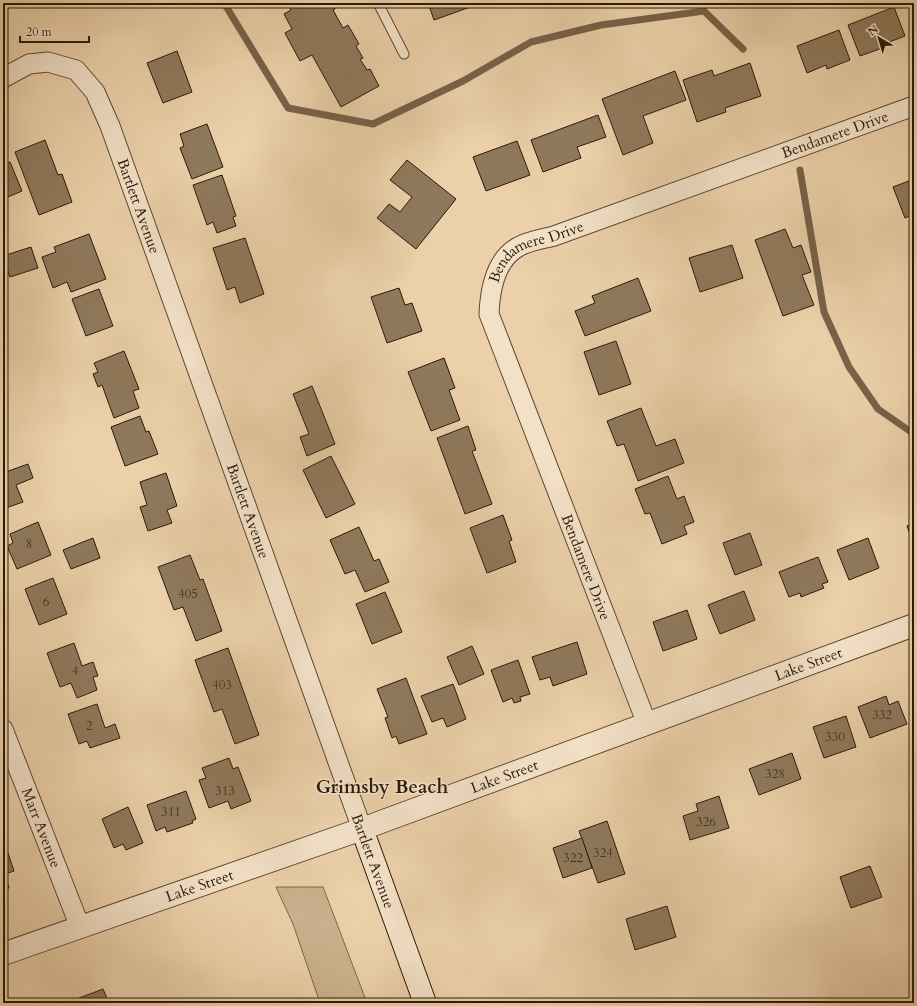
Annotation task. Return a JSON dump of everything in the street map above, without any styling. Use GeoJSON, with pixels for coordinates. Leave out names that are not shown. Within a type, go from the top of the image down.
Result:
{"type":"FeatureCollection","features":[{"type":"Feature","properties":{"kind":"street","name":"Bartlett Avenue"},"geometry":{"type":"LineString","coordinates":[[3,78],[29,64],[48,62],[76,70],[95,92],[110,126],[425,1003]]}},
{"type":"Feature","properties":{"kind":"street","name":"Bendamere Drive"},"geometry":{"type":"LineString","coordinates":[[647,724],[489,314],[490,295],[500,262],[518,247],[554,236],[914,106]]}},
{"type":"Feature","properties":{"kind":"street","name":"Lake Street"},"geometry":{"type":"LineString","coordinates":[[3,954],[362,829],[914,626]]}},
{"type":"Feature","properties":{"kind":"street","name":"Marr Avenue"},"geometry":{"type":"LineString","coordinates":[[3,729],[80,927]]}},
{"type":"Feature","properties":{"kind":"lane"},"geometry":{"type":"LineString","coordinates":[[378,3],[404,54]]}},
{"type":"Feature","properties":{"kind":"shaded area"},"geometry":{"type":"Polygon","coordinates":[[[276,887],[323,887],[367,1003],[320,1003],[293,924],[276,887]]]}},
{"type":"Feature","properties":{"kind":"building"},"geometry":{"type":"Polygon","coordinates":[[[287,3],[331,3],[335,9],[333,10],[343,28],[348,25],[359,44],[356,46],[363,58],[360,59],[367,70],[370,69],[379,86],[341,107],[312,55],[300,61],[285,33],[292,29],[284,14],[291,10],[287,3]]]}},
{"type":"Feature","properties":{"kind":"building"},"geometry":{"type":"Polygon","coordinates":[[[428,3],[476,3],[476,5],[434,20],[428,3]]]}},
{"type":"Feature","properties":{"kind":"building"},"geometry":{"type":"Polygon","coordinates":[[[894,7],[905,36],[884,44],[885,47],[860,56],[848,25],[894,7]]]}},
{"type":"Feature","properties":{"kind":"building"},"geometry":{"type":"Polygon","coordinates":[[[839,30],[850,60],[827,69],[826,65],[807,73],[797,46],[839,30]]]}},
{"type":"Feature","properties":{"kind":"building"},"geometry":{"type":"Polygon","coordinates":[[[177,51],[192,92],[163,103],[147,63],[177,51]]]}},
{"type":"Feature","properties":{"kind":"building"},"geometry":{"type":"Polygon","coordinates":[[[750,63],[761,96],[725,108],[726,112],[697,122],[683,80],[712,70],[714,76],[750,63]]]}},
{"type":"Feature","properties":{"kind":"building"},"geometry":{"type":"Polygon","coordinates":[[[675,71],[686,100],[643,116],[653,143],[623,155],[602,99],[675,71]]]}},
{"type":"Feature","properties":{"kind":"building"},"geometry":{"type":"Polygon","coordinates":[[[598,115],[606,137],[577,147],[581,158],[543,172],[531,140],[598,115]]]}},
{"type":"Feature","properties":{"kind":"building"},"geometry":{"type":"Polygon","coordinates":[[[207,124],[223,167],[192,179],[180,148],[184,146],[180,134],[207,124]]]}},
{"type":"Feature","properties":{"kind":"building"},"geometry":{"type":"Polygon","coordinates":[[[45,140],[58,175],[62,174],[72,202],[39,215],[15,152],[45,140]]]}},
{"type":"Feature","properties":{"kind":"building"},"geometry":{"type":"Polygon","coordinates":[[[517,141],[530,175],[486,191],[473,157],[517,141]]]}},
{"type":"Feature","properties":{"kind":"building"},"geometry":{"type":"Polygon","coordinates":[[[407,160],[456,199],[416,249],[377,218],[389,204],[400,212],[412,197],[390,180],[407,160]]]}},
{"type":"Feature","properties":{"kind":"building"},"geometry":{"type":"Polygon","coordinates":[[[10,162],[22,191],[3,199],[3,165],[10,162]]]}},
{"type":"Feature","properties":{"kind":"building"},"geometry":{"type":"Polygon","coordinates":[[[222,175],[236,216],[233,217],[236,226],[217,233],[213,222],[207,225],[193,185],[222,175]]]}},
{"type":"Feature","properties":{"kind":"building"},"geometry":{"type":"Polygon","coordinates":[[[914,179],[914,214],[905,218],[893,187],[914,179]]]}},
{"type":"Feature","properties":{"kind":"building"},"geometry":{"type":"Polygon","coordinates":[[[785,229],[793,248],[801,245],[811,272],[802,275],[814,305],[783,316],[755,240],[785,229]]]}},
{"type":"Feature","properties":{"kind":"building"},"geometry":{"type":"Polygon","coordinates":[[[89,234],[106,279],[71,292],[67,282],[53,288],[42,257],[56,252],[54,247],[89,234]]]}},
{"type":"Feature","properties":{"kind":"building"},"geometry":{"type":"Polygon","coordinates":[[[245,238],[264,294],[240,303],[235,287],[227,290],[213,248],[245,238]]]}},
{"type":"Feature","properties":{"kind":"building"},"geometry":{"type":"Polygon","coordinates":[[[732,245],[743,278],[700,292],[689,258],[732,245]]]}},
{"type":"Feature","properties":{"kind":"building"},"geometry":{"type":"Polygon","coordinates":[[[31,247],[38,268],[10,277],[3,256],[31,247]]]}},
{"type":"Feature","properties":{"kind":"building"},"geometry":{"type":"Polygon","coordinates":[[[638,278],[651,311],[585,336],[575,311],[595,303],[592,296],[638,278]]]}},
{"type":"Feature","properties":{"kind":"building"},"geometry":{"type":"Polygon","coordinates":[[[399,288],[405,305],[412,303],[422,331],[387,343],[371,297],[399,288]]]}},
{"type":"Feature","properties":{"kind":"building"},"geometry":{"type":"Polygon","coordinates":[[[99,289],[113,326],[86,336],[72,299],[99,289]]]}},
{"type":"Feature","properties":{"kind":"building"},"geometry":{"type":"Polygon","coordinates":[[[616,341],[631,384],[599,395],[584,352],[616,341]]]}},
{"type":"Feature","properties":{"kind":"building"},"geometry":{"type":"Polygon","coordinates":[[[124,351],[139,389],[133,391],[139,408],[114,418],[102,385],[98,387],[93,374],[98,372],[94,363],[124,351]]]}},
{"type":"Feature","properties":{"kind":"building"},"geometry":{"type":"Polygon","coordinates":[[[444,358],[455,388],[449,390],[460,420],[431,431],[408,372],[444,358]]]}},
{"type":"Feature","properties":{"kind":"building"},"geometry":{"type":"Polygon","coordinates":[[[312,386],[335,444],[307,456],[300,437],[309,434],[293,394],[312,386]]]}},
{"type":"Feature","properties":{"kind":"building"},"geometry":{"type":"Polygon","coordinates":[[[641,408],[656,446],[675,439],[684,463],[638,481],[624,444],[617,446],[607,421],[641,408]]]}},
{"type":"Feature","properties":{"kind":"building"},"geometry":{"type":"Polygon","coordinates":[[[140,416],[146,432],[149,431],[158,454],[125,466],[111,427],[140,416]]]}},
{"type":"Feature","properties":{"kind":"building"},"geometry":{"type":"Polygon","coordinates":[[[468,426],[476,450],[472,451],[492,504],[465,514],[437,438],[468,426]]]}},
{"type":"Feature","properties":{"kind":"building"},"geometry":{"type":"Polygon","coordinates":[[[331,456],[355,504],[326,518],[303,470],[331,456]]]}},
{"type":"Feature","properties":{"kind":"building"},"geometry":{"type":"Polygon","coordinates":[[[28,464],[33,478],[16,485],[23,502],[3,509],[3,473],[28,464]]]}},
{"type":"Feature","properties":{"kind":"building"},"geometry":{"type":"Polygon","coordinates":[[[166,473],[177,506],[167,510],[172,523],[148,531],[140,507],[147,505],[140,482],[166,473]]]}},
{"type":"Feature","properties":{"kind":"building"},"geometry":{"type":"Polygon","coordinates":[[[668,476],[677,499],[684,496],[694,522],[684,526],[687,534],[662,544],[650,513],[645,514],[635,489],[668,476]]]}},
{"type":"Feature","properties":{"kind":"building"},"geometry":{"type":"Polygon","coordinates":[[[503,515],[512,540],[509,541],[516,562],[487,573],[470,528],[503,515]]]}},
{"type":"Feature","properties":{"kind":"building"},"geometry":{"type":"Polygon","coordinates":[[[38,522],[51,555],[17,569],[7,546],[13,543],[10,534],[38,522]]]}},
{"type":"Feature","properties":{"kind":"building"},"geometry":{"type":"Polygon","coordinates":[[[914,523],[914,545],[907,526],[914,523]]]}},
{"type":"Feature","properties":{"kind":"building"},"geometry":{"type":"Polygon","coordinates":[[[359,527],[374,561],[379,559],[389,582],[365,592],[355,570],[345,574],[330,540],[359,527]]]}},
{"type":"Feature","properties":{"kind":"building"},"geometry":{"type":"Polygon","coordinates":[[[750,533],[762,565],[735,575],[723,543],[750,533]]]}},
{"type":"Feature","properties":{"kind":"building"},"geometry":{"type":"Polygon","coordinates":[[[93,538],[100,558],[71,569],[63,550],[93,538]]]}},
{"type":"Feature","properties":{"kind":"building"},"geometry":{"type":"Polygon","coordinates":[[[868,538],[879,568],[849,580],[837,550],[868,538]]]}},
{"type":"Feature","properties":{"kind":"building"},"geometry":{"type":"Polygon","coordinates":[[[190,555],[200,580],[203,579],[222,631],[196,641],[183,607],[174,610],[158,567],[190,555]]]}},
{"type":"Feature","properties":{"kind":"building"},"geometry":{"type":"Polygon","coordinates":[[[818,557],[828,582],[822,584],[824,588],[801,597],[800,593],[789,597],[779,572],[818,557]]]}},
{"type":"Feature","properties":{"kind":"building"},"geometry":{"type":"Polygon","coordinates":[[[53,578],[67,614],[39,625],[25,589],[53,578]]]}},
{"type":"Feature","properties":{"kind":"building"},"geometry":{"type":"Polygon","coordinates":[[[744,591],[755,620],[720,634],[708,605],[744,591]]]}},
{"type":"Feature","properties":{"kind":"building"},"geometry":{"type":"Polygon","coordinates":[[[385,592],[402,632],[372,644],[356,604],[385,592]]]}},
{"type":"Feature","properties":{"kind":"building"},"geometry":{"type":"Polygon","coordinates":[[[687,610],[697,639],[663,651],[653,622],[687,610]]]}},
{"type":"Feature","properties":{"kind":"building"},"geometry":{"type":"Polygon","coordinates":[[[577,642],[587,674],[553,686],[550,677],[540,680],[532,657],[577,642]]]}},
{"type":"Feature","properties":{"kind":"building"},"geometry":{"type":"Polygon","coordinates":[[[74,643],[82,666],[93,662],[98,676],[93,677],[97,690],[77,698],[71,683],[60,687],[47,653],[74,643]]]}},
{"type":"Feature","properties":{"kind":"building"},"geometry":{"type":"Polygon","coordinates":[[[472,646],[484,674],[459,685],[447,657],[472,646]]]}},
{"type":"Feature","properties":{"kind":"building"},"geometry":{"type":"Polygon","coordinates":[[[228,648],[259,735],[235,744],[222,709],[214,712],[195,660],[228,648]]]}},
{"type":"Feature","properties":{"kind":"building"},"geometry":{"type":"Polygon","coordinates":[[[518,660],[530,694],[520,697],[521,701],[514,703],[512,698],[503,702],[491,670],[518,660]]]}},
{"type":"Feature","properties":{"kind":"building"},"geometry":{"type":"Polygon","coordinates":[[[406,678],[427,734],[399,744],[396,736],[392,738],[385,718],[388,717],[377,689],[406,678]]]}},
{"type":"Feature","properties":{"kind":"building"},"geometry":{"type":"Polygon","coordinates":[[[453,684],[466,719],[447,727],[443,718],[432,722],[421,696],[453,684]]]}},
{"type":"Feature","properties":{"kind":"building"},"geometry":{"type":"Polygon","coordinates":[[[886,696],[889,705],[898,701],[907,724],[870,738],[858,707],[886,696]]]}},
{"type":"Feature","properties":{"kind":"building"},"geometry":{"type":"Polygon","coordinates":[[[97,704],[105,728],[115,724],[120,738],[90,748],[87,741],[79,744],[68,714],[97,704]]]}},
{"type":"Feature","properties":{"kind":"building"},"geometry":{"type":"Polygon","coordinates":[[[846,716],[856,747],[824,758],[813,727],[846,716]]]}},
{"type":"Feature","properties":{"kind":"building"},"geometry":{"type":"Polygon","coordinates":[[[792,753],[801,779],[759,795],[749,769],[792,753]]]}},
{"type":"Feature","properties":{"kind":"building"},"geometry":{"type":"Polygon","coordinates":[[[229,758],[233,769],[238,767],[251,801],[231,809],[228,801],[209,808],[199,780],[206,778],[202,768],[229,758]]]}},
{"type":"Feature","properties":{"kind":"building"},"geometry":{"type":"Polygon","coordinates":[[[186,791],[196,819],[192,821],[193,823],[167,832],[165,827],[156,831],[147,805],[186,791]]]}},
{"type":"Feature","properties":{"kind":"building"},"geometry":{"type":"Polygon","coordinates":[[[719,796],[729,828],[690,840],[683,816],[698,811],[696,804],[719,796]]]}},
{"type":"Feature","properties":{"kind":"building"},"geometry":{"type":"Polygon","coordinates":[[[128,807],[143,843],[126,850],[123,844],[114,848],[102,819],[128,807]]]}},
{"type":"Feature","properties":{"kind":"building"},"geometry":{"type":"Polygon","coordinates":[[[607,821],[625,874],[598,883],[579,831],[607,821]]]}},
{"type":"Feature","properties":{"kind":"building"},"geometry":{"type":"Polygon","coordinates":[[[582,838],[592,868],[563,878],[553,848],[582,838]]]}},
{"type":"Feature","properties":{"kind":"building"},"geometry":{"type":"Polygon","coordinates":[[[6,847],[14,871],[5,874],[9,888],[3,890],[3,848],[6,847]]]}},
{"type":"Feature","properties":{"kind":"building"},"geometry":{"type":"Polygon","coordinates":[[[870,866],[882,897],[851,908],[840,877],[870,866]]]}},
{"type":"Feature","properties":{"kind":"building"},"geometry":{"type":"Polygon","coordinates":[[[667,906],[676,937],[635,950],[626,919],[667,906]]]}},
{"type":"Feature","properties":{"kind":"building"},"geometry":{"type":"Polygon","coordinates":[[[103,989],[109,1003],[66,1003],[103,989]]]}},
{"type":"Feature","properties":{"kind":"waterway"},"geometry":{"type":"LineString","coordinates":[[224,3],[288,108],[373,124],[463,81],[531,42],[601,25],[704,11],[743,49]]}},
{"type":"Feature","properties":{"kind":"waterway"},"geometry":{"type":"LineString","coordinates":[[800,170],[824,312],[849,367],[878,409],[914,434]]}},
{"type":"Feature","properties":{"kind":"district","name":"Grimsby Beach"},"geometry":{"type":"Point","coordinates":[382,787]}}]}
